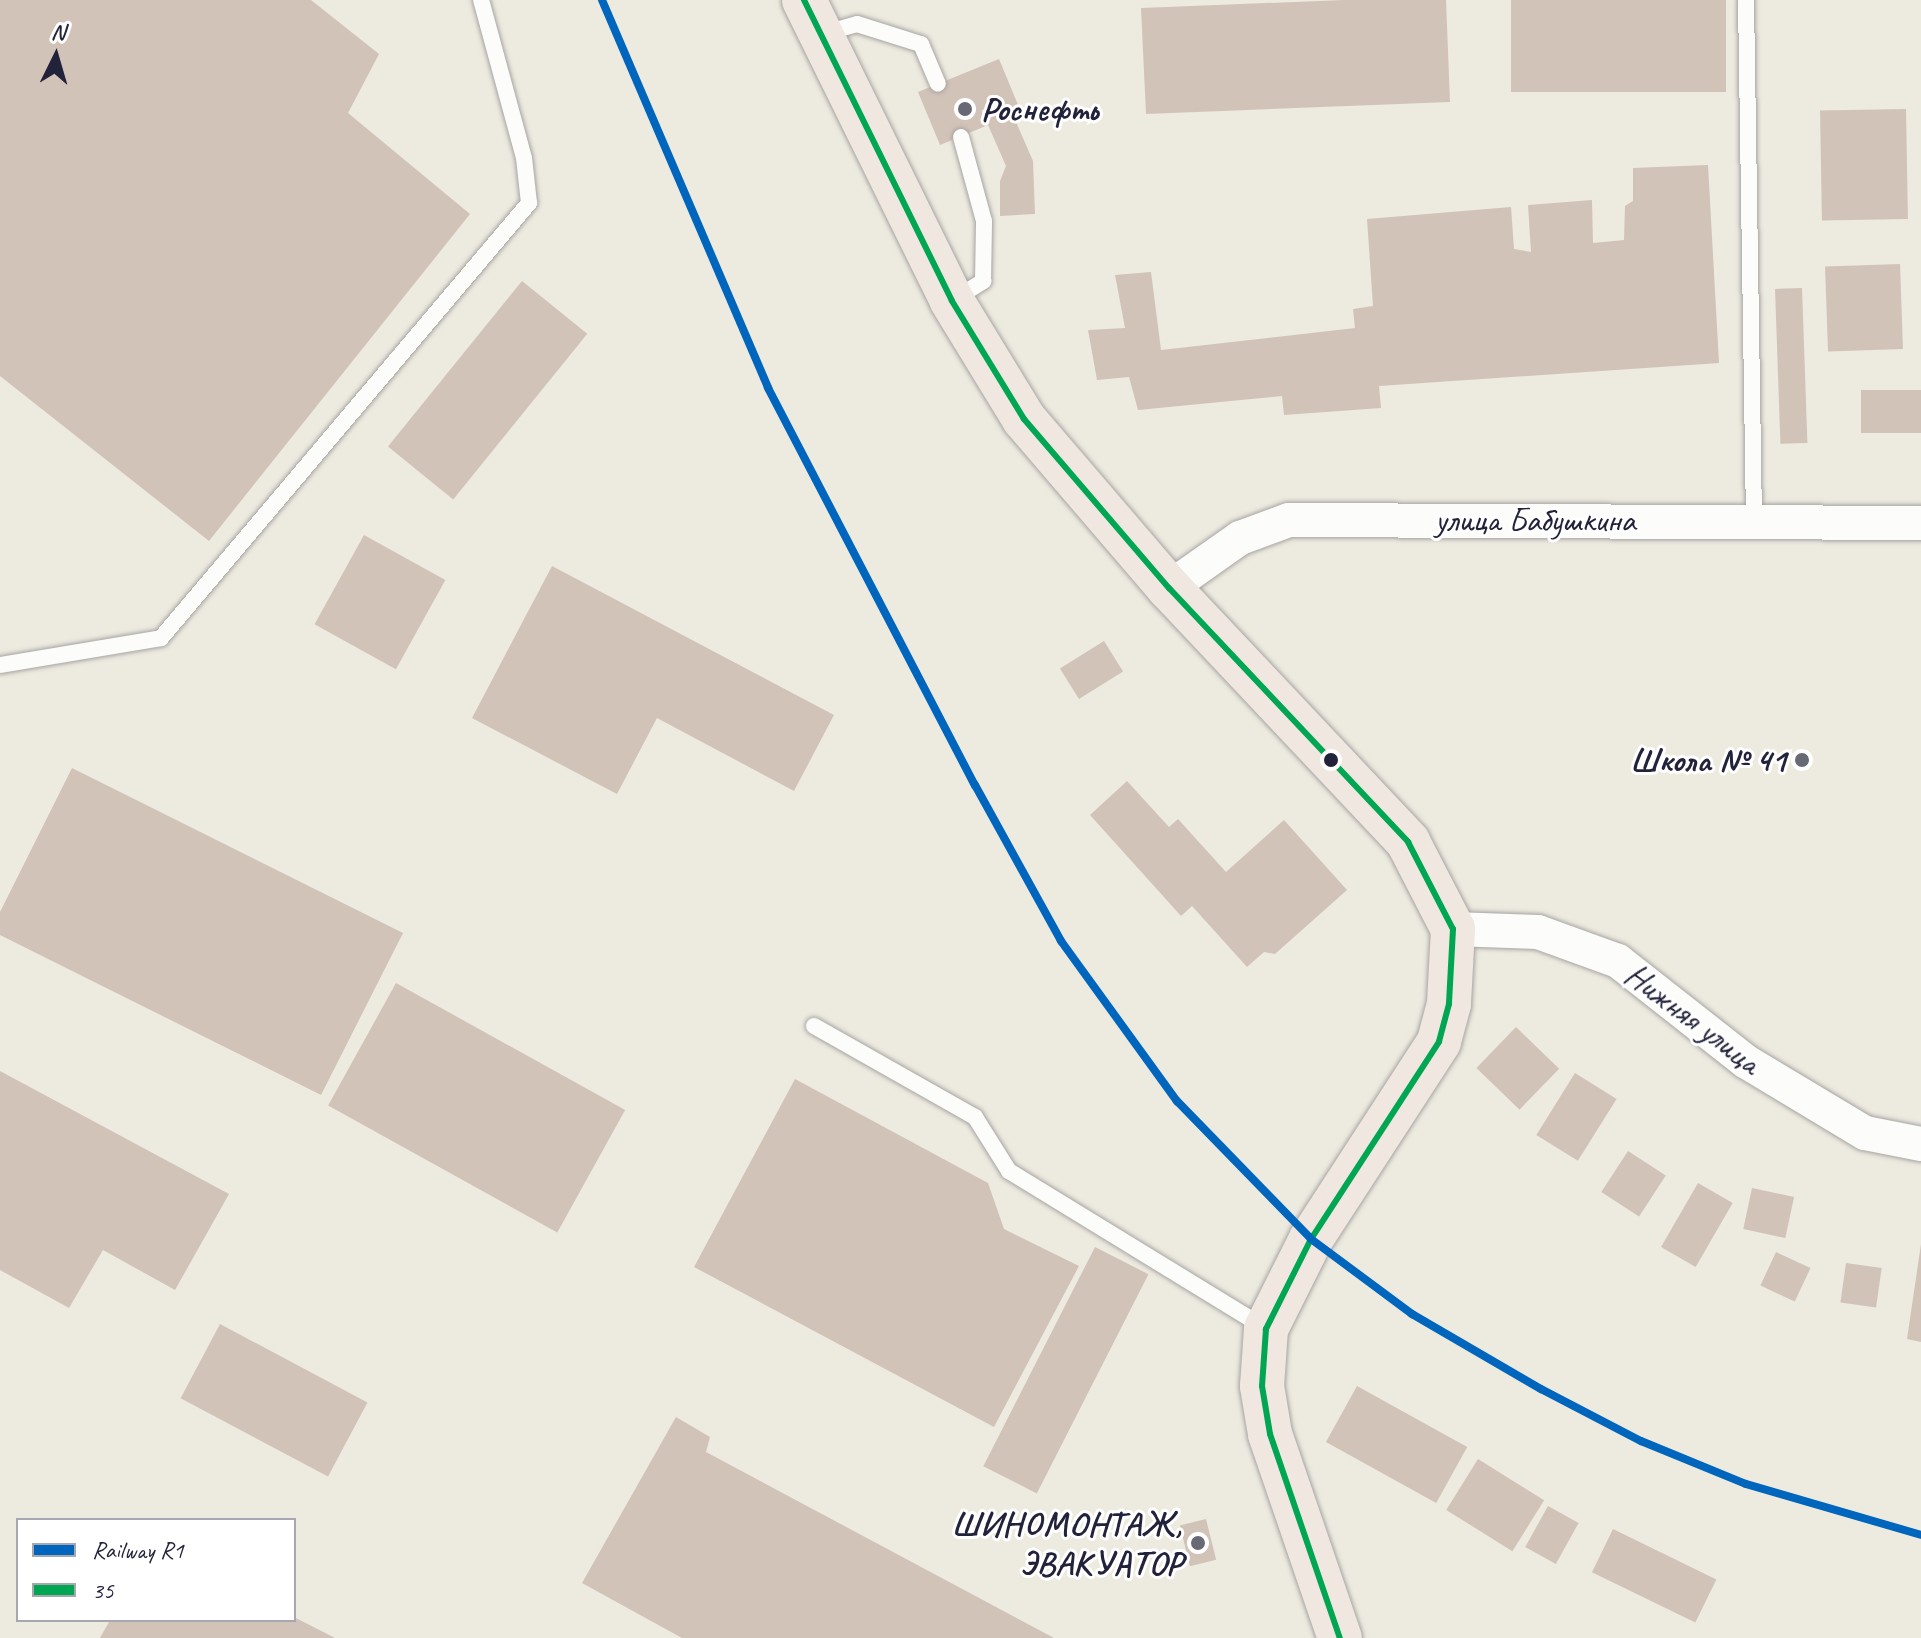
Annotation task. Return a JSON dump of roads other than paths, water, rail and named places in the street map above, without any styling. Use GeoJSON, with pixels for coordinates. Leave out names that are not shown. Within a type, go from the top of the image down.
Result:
{"type":"FeatureCollection","features":[{"type":"Feature","properties":{"kind":"main road"},"geometry":{"type":"LineString","coordinates":[[813,17],[952,301],[1024,419],[1169,588],[1408,842],[1453,929],[1449,1004],[1439,1042],[1311,1239],[1266,1329],[1262,1386],[1270,1434],[1340,1638]]}},
{"type":"Feature","properties":{"kind":"street","name":"улица Бабушкина"},"geometry":{"type":"LineString","coordinates":[[1169,588],[1240,538],[1289,520],[1754,519],[1921,523]]}},
{"type":"Feature","properties":{"kind":"street","name":"Нижняя улица"},"geometry":{"type":"LineString","coordinates":[[1453,929],[1538,932],[1618,961],[1745,1061],[1811,1101],[1865,1133],[1921,1144]]}},
{"type":"Feature","properties":{"kind":"lane"},"geometry":{"type":"LineString","coordinates":[[0,665],[161,638],[529,203],[524,158],[481,0]]}},
{"type":"Feature","properties":{"kind":"lane"},"geometry":{"type":"LineString","coordinates":[[1746,0],[1754,519]]}},
{"type":"Feature","properties":{"kind":"lane"},"geometry":{"type":"LineString","coordinates":[[813,17],[857,24],[921,44],[938,84]]}},
{"type":"Feature","properties":{"kind":"lane"},"geometry":{"type":"LineString","coordinates":[[952,301],[983,281],[984,221],[961,137]]}},
{"type":"Feature","properties":{"kind":"lane"},"geometry":{"type":"LineString","coordinates":[[814,1026],[975,1117],[1009,1171],[1266,1329]]}},
{"type":"Feature","properties":{"kind":"rail line","name":"R1"},"geometry":{"type":"LineString","coordinates":[[602,0],[768,388],[975,785],[1061,941],[1177,1101],[1311,1239],[1412,1314],[1541,1389],[1641,1441],[1746,1484],[1921,1535]]}},
{"type":"Feature","properties":{"kind":"place","name":"Роснефть"},"geometry":{"type":"Point","coordinates":[965,109]}},
{"type":"Feature","properties":{"kind":"place","name":"Школа № 41"},"geometry":{"type":"Point","coordinates":[1802,760]}},
{"type":"Feature","properties":{"kind":"place","name":"ШИНОМОНТАЖ, ЭВАКУАТОР"},"geometry":{"type":"Point","coordinates":[1198,1543]}}]}
